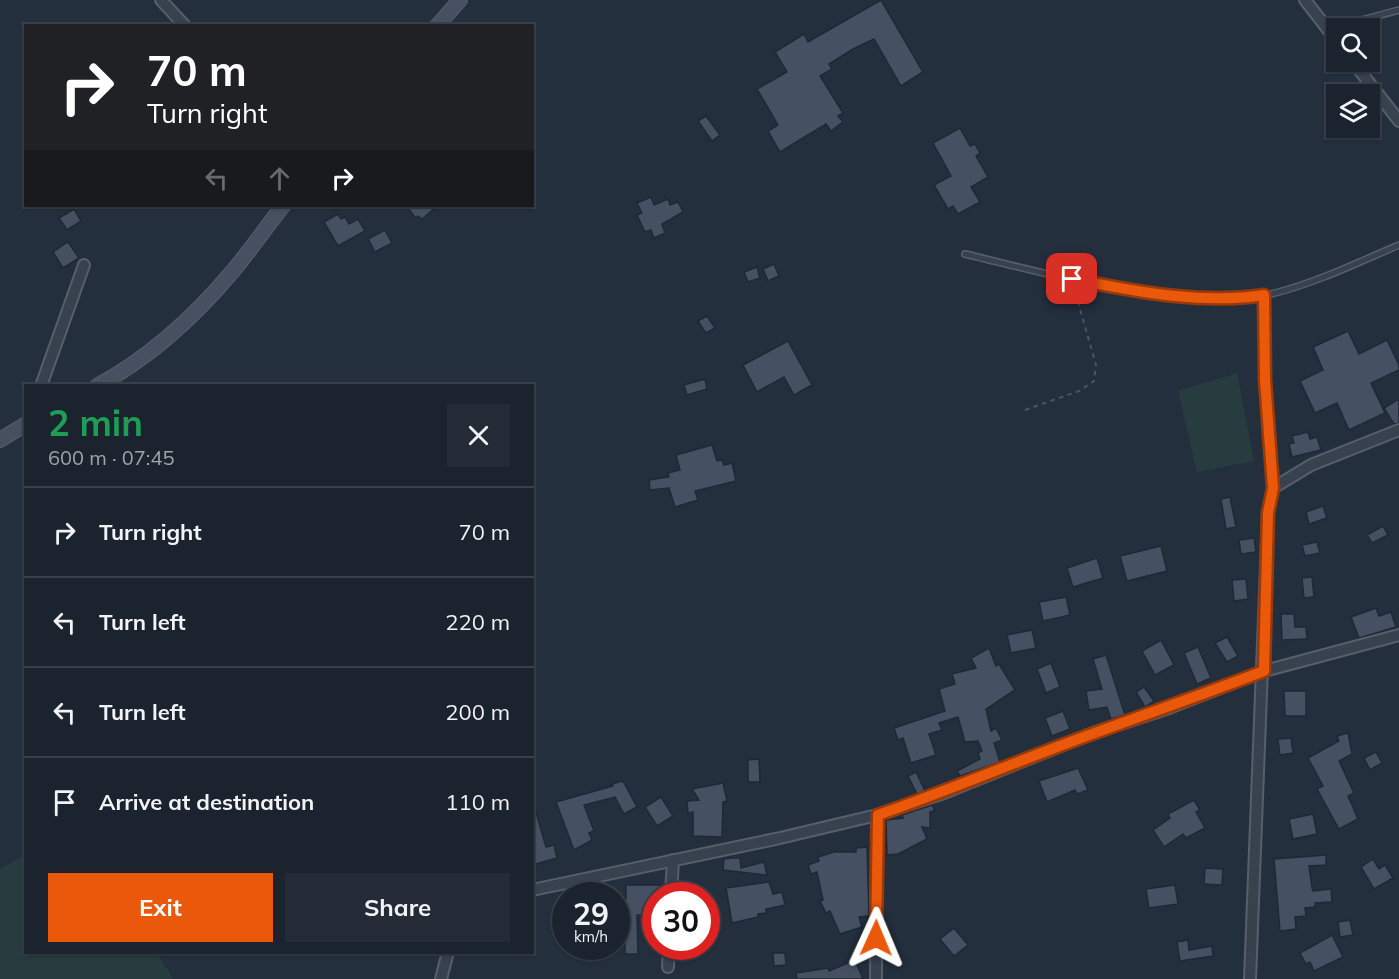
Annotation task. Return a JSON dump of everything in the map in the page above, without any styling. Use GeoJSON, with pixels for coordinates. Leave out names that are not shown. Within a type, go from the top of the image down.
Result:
{"type":"FeatureCollection","features":[{"type":"Feature","properties":{"kind":"main road"},"geometry":{"type":"LineString","coordinates":[[439,24],[460,0]]}},
{"type":"Feature","properties":{"kind":"main road"},"geometry":{"type":"LineString","coordinates":[[100,384],[160,343],[184,321],[232,272],[282,207]]}},
{"type":"Feature","properties":{"kind":"main road"},"geometry":{"type":"LineString","coordinates":[[0,440],[24,425]]}},
{"type":"Feature","properties":{"kind":"street"},"geometry":{"type":"LineString","coordinates":[[161,0],[183,24]]}},
{"type":"Feature","properties":{"kind":"street"},"geometry":{"type":"LineString","coordinates":[[1305,0],[1326,26]]}},
{"type":"Feature","properties":{"kind":"street"},"geometry":{"type":"LineString","coordinates":[[1361,72],[1399,121]]}},
{"type":"Feature","properties":{"kind":"street"},"geometry":{"type":"LineString","coordinates":[[42,384],[84,265]]}},
{"type":"Feature","properties":{"kind":"street"},"geometry":{"type":"LineString","coordinates":[[1250,979],[1264,671],[1268,513],[1273,488],[1311,465],[1399,430]]}},
{"type":"Feature","properties":{"kind":"street"},"geometry":{"type":"LineString","coordinates":[[534,890],[878,815],[944,793],[1093,733],[1169,708],[1264,671],[1399,635]]}},
{"type":"Feature","properties":{"kind":"street"},"geometry":{"type":"LineString","coordinates":[[876,979],[878,815]]}},
{"type":"Feature","properties":{"kind":"street"},"geometry":{"type":"LineString","coordinates":[[672,882],[673,860]]}},
{"type":"Feature","properties":{"kind":"street"},"geometry":{"type":"LineString","coordinates":[[441,979],[447,954]]}},
{"type":"Feature","properties":{"kind":"street"},"geometry":{"type":"LineString","coordinates":[[669,960],[669,967]]}},
{"type":"Feature","properties":{"kind":"lane"},"geometry":{"type":"LineString","coordinates":[[1369,18],[1399,10]]}},
{"type":"Feature","properties":{"kind":"lane"},"geometry":{"type":"LineString","coordinates":[[965,254],[1072,279],[1202,299],[1232,300],[1264,295],[1326,275],[1399,245]]}},
{"type":"Feature","properties":{"kind":"lane"},"geometry":{"type":"LineString","coordinates":[[1264,295],[1265,380],[1273,488]]}},
{"type":"Feature","properties":{"kind":"path"},"geometry":{"type":"LineString","coordinates":[[1025,410],[1079,391],[1094,381],[1096,365],[1072,279]]}},
{"type":"Feature","properties":{"kind":"green space"},"geometry":{"type":"Polygon","coordinates":[[[1237,373],[1254,461],[1197,472],[1178,391],[1237,373]]]}},
{"type":"Feature","properties":{"kind":"green space"},"geometry":{"type":"Polygon","coordinates":[[[24,856],[24,954],[158,954],[173,979],[0,979],[0,869],[24,856]]]}},
{"type":"Feature","properties":{"kind":"building"},"geometry":{"type":"Polygon","coordinates":[[[881,0],[923,72],[901,86],[874,39],[853,49],[829,64],[832,69],[820,76],[843,113],[838,116],[843,122],[831,131],[826,124],[780,152],[768,131],[778,125],[757,89],[787,72],[775,52],[804,34],[808,42],[881,0]]]}},
{"type":"Feature","properties":{"kind":"building"},"geometry":{"type":"Polygon","coordinates":[[[706,116],[720,135],[712,141],[698,121],[706,116]]]}},
{"type":"Feature","properties":{"kind":"building"},"geometry":{"type":"Polygon","coordinates":[[[960,128],[970,146],[975,144],[980,153],[976,156],[988,177],[971,187],[980,202],[958,214],[953,206],[948,209],[934,185],[951,176],[933,143],[960,128]]]}},
{"type":"Feature","properties":{"kind":"building"},"geometry":{"type":"Polygon","coordinates":[[[651,197],[654,205],[668,199],[670,205],[678,202],[683,212],[662,224],[665,233],[654,238],[651,230],[645,232],[637,215],[642,213],[637,203],[651,197]]]}},
{"type":"Feature","properties":{"kind":"building"},"geometry":{"type":"Polygon","coordinates":[[[407,207],[436,207],[422,219],[418,216],[416,218],[407,207]]]}},
{"type":"Feature","properties":{"kind":"building"},"geometry":{"type":"Polygon","coordinates":[[[74,209],[81,221],[67,230],[59,218],[74,209]]]}},
{"type":"Feature","properties":{"kind":"building"},"geometry":{"type":"Polygon","coordinates":[[[338,214],[341,219],[345,217],[349,224],[358,219],[365,231],[338,246],[324,222],[338,214]]]}},
{"type":"Feature","properties":{"kind":"building"},"geometry":{"type":"Polygon","coordinates":[[[385,230],[392,243],[375,252],[368,239],[385,230]]]}},
{"type":"Feature","properties":{"kind":"building"},"geometry":{"type":"Polygon","coordinates":[[[68,242],[79,258],[63,268],[53,252],[68,242]]]}},
{"type":"Feature","properties":{"kind":"building"},"geometry":{"type":"Polygon","coordinates":[[[774,264],[779,276],[768,281],[763,269],[774,264]]]}},
{"type":"Feature","properties":{"kind":"building"},"geometry":{"type":"Polygon","coordinates":[[[757,267],[760,278],[748,282],[744,272],[757,267]]]}},
{"type":"Feature","properties":{"kind":"building"},"geometry":{"type":"Polygon","coordinates":[[[707,316],[715,328],[706,333],[698,321],[707,316]]]}},
{"type":"Feature","properties":{"kind":"building"},"geometry":{"type":"Polygon","coordinates":[[[1348,331],[1359,354],[1387,340],[1399,365],[1399,370],[1371,383],[1385,413],[1349,430],[1337,403],[1315,413],[1300,381],[1323,370],[1313,347],[1348,331]]]}},
{"type":"Feature","properties":{"kind":"building"},"geometry":{"type":"Polygon","coordinates":[[[788,341],[812,385],[794,395],[784,377],[757,392],[743,365],[788,341]]]}},
{"type":"Feature","properties":{"kind":"building"},"geometry":{"type":"Polygon","coordinates":[[[705,379],[707,389],[687,395],[684,385],[705,379]]]}},
{"type":"Feature","properties":{"kind":"building"},"geometry":{"type":"Polygon","coordinates":[[[1399,399],[1399,423],[1394,424],[1384,408],[1399,399]]]}},
{"type":"Feature","properties":{"kind":"building"},"geometry":{"type":"Polygon","coordinates":[[[1308,432],[1310,439],[1317,437],[1321,450],[1292,457],[1289,444],[1294,443],[1292,436],[1308,432]]]}},
{"type":"Feature","properties":{"kind":"building"},"geometry":{"type":"Polygon","coordinates":[[[712,445],[717,461],[722,460],[724,465],[732,463],[736,481],[695,491],[698,500],[675,507],[669,488],[650,490],[649,480],[669,477],[668,473],[680,470],[676,455],[712,445]]]}},
{"type":"Feature","properties":{"kind":"building"},"geometry":{"type":"Polygon","coordinates":[[[1230,497],[1236,527],[1226,529],[1221,499],[1230,497]]]}},
{"type":"Feature","properties":{"kind":"building"},"geometry":{"type":"Polygon","coordinates":[[[1323,506],[1327,518],[1309,524],[1306,512],[1323,506]]]}},
{"type":"Feature","properties":{"kind":"building"},"geometry":{"type":"Polygon","coordinates":[[[1383,526],[1388,535],[1372,543],[1367,535],[1383,526]]]}},
{"type":"Feature","properties":{"kind":"building"},"geometry":{"type":"Polygon","coordinates":[[[1254,538],[1256,552],[1241,554],[1239,540],[1254,538]]]}},
{"type":"Feature","properties":{"kind":"building"},"geometry":{"type":"Polygon","coordinates":[[[1317,542],[1320,553],[1305,556],[1302,545],[1317,542]]]}},
{"type":"Feature","properties":{"kind":"building"},"geometry":{"type":"Polygon","coordinates":[[[1161,546],[1167,571],[1127,581],[1120,556],[1161,546]]]}},
{"type":"Feature","properties":{"kind":"building"},"geometry":{"type":"Polygon","coordinates":[[[1097,558],[1103,578],[1073,587],[1067,568],[1097,558]]]}},
{"type":"Feature","properties":{"kind":"building"},"geometry":{"type":"Polygon","coordinates":[[[1312,577],[1314,597],[1304,598],[1302,578],[1312,577]]]}},
{"type":"Feature","properties":{"kind":"building"},"geometry":{"type":"Polygon","coordinates":[[[1246,579],[1248,599],[1234,601],[1232,580],[1246,579]]]}},
{"type":"Feature","properties":{"kind":"building"},"geometry":{"type":"Polygon","coordinates":[[[1066,597],[1070,615],[1043,621],[1039,602],[1066,597]]]}},
{"type":"Feature","properties":{"kind":"building"},"geometry":{"type":"Polygon","coordinates":[[[1376,608],[1379,616],[1391,612],[1396,627],[1359,638],[1351,617],[1376,608]]]}},
{"type":"Feature","properties":{"kind":"building"},"geometry":{"type":"Polygon","coordinates":[[[1281,614],[1294,614],[1295,627],[1306,627],[1307,639],[1282,640],[1281,614]]]}},
{"type":"Feature","properties":{"kind":"building"},"geometry":{"type":"Polygon","coordinates":[[[1032,630],[1036,648],[1011,653],[1007,635],[1032,630]]]}},
{"type":"Feature","properties":{"kind":"building"},"geometry":{"type":"Polygon","coordinates":[[[1227,637],[1238,656],[1227,662],[1215,643],[1227,637]]]}},
{"type":"Feature","properties":{"kind":"building"},"geometry":{"type":"Polygon","coordinates":[[[1161,640],[1174,665],[1155,675],[1142,651],[1161,640]]]}},
{"type":"Feature","properties":{"kind":"building"},"geometry":{"type":"Polygon","coordinates":[[[1198,647],[1211,678],[1197,684],[1184,653],[1198,647]]]}},
{"type":"Feature","properties":{"kind":"building"},"geometry":{"type":"Polygon","coordinates":[[[989,648],[996,666],[999,664],[1015,690],[986,709],[991,731],[996,728],[1002,740],[994,743],[1000,762],[960,776],[957,771],[980,759],[978,753],[982,751],[978,741],[965,742],[958,717],[939,723],[942,730],[929,734],[936,755],[911,763],[903,738],[898,740],[894,728],[945,711],[939,689],[955,684],[952,674],[976,668],[971,658],[989,648]]]}},
{"type":"Feature","properties":{"kind":"building"},"geometry":{"type":"Polygon","coordinates":[[[1106,655],[1125,715],[1111,719],[1107,707],[1089,710],[1086,691],[1102,689],[1093,659],[1106,655]]]}},
{"type":"Feature","properties":{"kind":"building"},"geometry":{"type":"Polygon","coordinates":[[[1051,663],[1060,687],[1046,693],[1037,669],[1051,663]]]}},
{"type":"Feature","properties":{"kind":"building"},"geometry":{"type":"Polygon","coordinates":[[[1144,687],[1154,701],[1145,707],[1136,692],[1144,687]]]}},
{"type":"Feature","properties":{"kind":"building"},"geometry":{"type":"Polygon","coordinates":[[[1284,691],[1306,691],[1306,716],[1285,716],[1284,691]]]}},
{"type":"Feature","properties":{"kind":"building"},"geometry":{"type":"Polygon","coordinates":[[[1063,711],[1070,729],[1052,736],[1045,718],[1063,711]]]}},
{"type":"Feature","properties":{"kind":"building"},"geometry":{"type":"Polygon","coordinates":[[[1348,733],[1352,754],[1339,761],[1354,793],[1348,796],[1358,819],[1339,829],[1317,789],[1323,786],[1308,758],[1339,741],[1337,736],[1348,733]]]}},
{"type":"Feature","properties":{"kind":"building"},"geometry":{"type":"Polygon","coordinates":[[[1291,738],[1293,753],[1280,755],[1278,739],[1291,738]]]}},
{"type":"Feature","properties":{"kind":"building"},"geometry":{"type":"Polygon","coordinates":[[[1376,752],[1382,763],[1370,770],[1364,758],[1376,752]]]}},
{"type":"Feature","properties":{"kind":"building"},"geometry":{"type":"Polygon","coordinates":[[[759,759],[760,782],[748,782],[748,760],[759,759]]]}},
{"type":"Feature","properties":{"kind":"building"},"geometry":{"type":"Polygon","coordinates":[[[1078,768],[1088,790],[1077,794],[1075,790],[1047,802],[1039,781],[1078,768]]]}},
{"type":"Feature","properties":{"kind":"building"},"geometry":{"type":"Polygon","coordinates":[[[916,772],[925,791],[917,794],[908,776],[916,772]]]}},
{"type":"Feature","properties":{"kind":"building"},"geometry":{"type":"Polygon","coordinates":[[[623,781],[637,807],[624,814],[615,797],[584,805],[594,831],[589,833],[592,840],[574,850],[556,802],[623,781]]]}},
{"type":"Feature","properties":{"kind":"building"},"geometry":{"type":"Polygon","coordinates":[[[723,783],[727,801],[723,802],[722,837],[693,836],[693,812],[688,813],[687,801],[699,800],[692,789],[723,783]]]}},
{"type":"Feature","properties":{"kind":"building"},"geometry":{"type":"Polygon","coordinates":[[[661,797],[673,816],[657,826],[645,807],[661,797]]]}},
{"type":"Feature","properties":{"kind":"building"},"geometry":{"type":"Polygon","coordinates":[[[1194,800],[1200,810],[1196,812],[1205,828],[1186,838],[1183,834],[1164,847],[1153,830],[1170,818],[1168,814],[1194,800]]]}},
{"type":"Feature","properties":{"kind":"building"},"geometry":{"type":"Polygon","coordinates":[[[932,805],[935,810],[930,812],[930,828],[922,827],[927,839],[898,854],[887,855],[886,820],[903,818],[902,815],[932,805]]]}},
{"type":"Feature","properties":{"kind":"building"},"geometry":{"type":"Polygon","coordinates":[[[534,809],[546,847],[554,845],[557,858],[534,864],[534,809]]]}},
{"type":"Feature","properties":{"kind":"building"},"geometry":{"type":"Polygon","coordinates":[[[1313,814],[1317,834],[1293,839],[1289,819],[1313,814]]]}},
{"type":"Feature","properties":{"kind":"building"},"geometry":{"type":"Polygon","coordinates":[[[867,847],[869,916],[859,917],[862,927],[840,934],[830,911],[826,913],[820,901],[823,900],[817,872],[811,874],[808,865],[819,861],[818,857],[834,852],[856,852],[856,848],[867,847]]]}},
{"type":"Feature","properties":{"kind":"building"},"geometry":{"type":"Polygon","coordinates":[[[1326,855],[1326,865],[1309,866],[1313,891],[1331,889],[1332,902],[1315,903],[1315,907],[1305,908],[1306,916],[1295,917],[1296,929],[1280,931],[1274,859],[1326,855]]]}},
{"type":"Feature","properties":{"kind":"building"},"geometry":{"type":"Polygon","coordinates":[[[740,858],[741,868],[764,862],[767,875],[723,870],[724,859],[740,858]]]}},
{"type":"Feature","properties":{"kind":"building"},"geometry":{"type":"Polygon","coordinates":[[[1373,859],[1379,869],[1385,865],[1393,878],[1374,889],[1361,867],[1373,859]]]}},
{"type":"Feature","properties":{"kind":"building"},"geometry":{"type":"Polygon","coordinates":[[[1205,868],[1223,869],[1222,885],[1204,884],[1205,868]]]}},
{"type":"Feature","properties":{"kind":"building"},"geometry":{"type":"Polygon","coordinates":[[[769,882],[773,894],[782,892],[785,905],[766,909],[766,913],[758,914],[758,917],[732,923],[726,888],[769,882]]]}},
{"type":"Feature","properties":{"kind":"building"},"geometry":{"type":"Polygon","coordinates":[[[630,885],[642,885],[642,915],[637,915],[638,954],[630,954],[630,885]]]}},
{"type":"Feature","properties":{"kind":"building"},"geometry":{"type":"Polygon","coordinates":[[[1175,885],[1178,904],[1149,908],[1146,889],[1175,885]]]}},
{"type":"Feature","properties":{"kind":"building"},"geometry":{"type":"Polygon","coordinates":[[[1350,920],[1353,935],[1340,937],[1338,922],[1350,920]]]}},
{"type":"Feature","properties":{"kind":"building"},"geometry":{"type":"Polygon","coordinates":[[[954,928],[968,945],[954,956],[940,939],[954,928]]]}},
{"type":"Feature","properties":{"kind":"building"},"geometry":{"type":"Polygon","coordinates":[[[1332,935],[1343,957],[1314,971],[1310,962],[1306,964],[1300,953],[1332,935]]]}},
{"type":"Feature","properties":{"kind":"building"},"geometry":{"type":"Polygon","coordinates":[[[1188,940],[1189,950],[1212,946],[1213,956],[1180,961],[1177,942],[1188,940]]]}},
{"type":"Feature","properties":{"kind":"building"},"geometry":{"type":"Polygon","coordinates":[[[773,953],[785,953],[786,965],[774,966],[773,953]]]}},
{"type":"Feature","properties":{"kind":"building"},"geometry":{"type":"Polygon","coordinates":[[[855,960],[863,979],[797,979],[796,973],[828,968],[829,971],[855,960]]]}},
{"type":"Feature","properties":{"kind":"route"},"geometry":{"type":"LineString","coordinates":[[876,938],[878,815],[944,793],[1093,733],[1169,708],[1264,671],[1268,513],[1273,488],[1265,380],[1264,295],[1232,300],[1202,299],[1072,279]]}}]}
